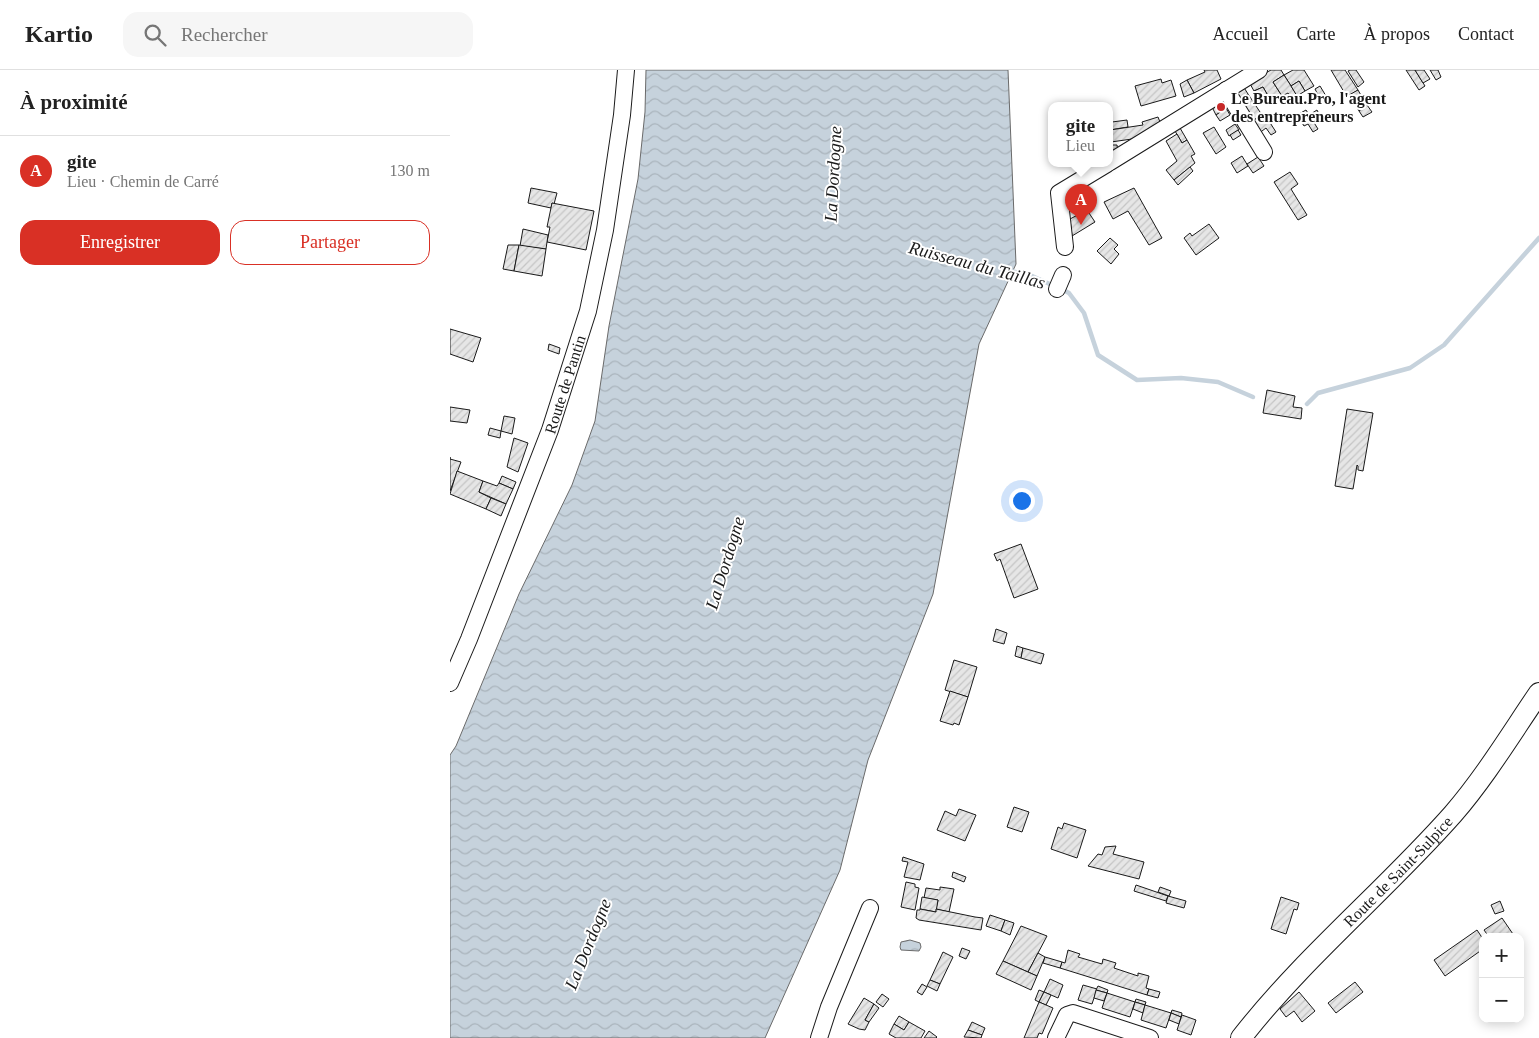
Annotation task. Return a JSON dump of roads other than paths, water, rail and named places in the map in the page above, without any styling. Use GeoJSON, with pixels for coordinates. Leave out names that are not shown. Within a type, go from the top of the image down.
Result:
{"type":"FeatureCollection","features":[{"type":"Feature","properties":{"kind":"main road","name":"Route de Saint-Sulpice"},"geometry":{"type":"LineString","coordinates":[[1242,1038],[1281,989],[1405,866],[1454,813],[1485,774],[1539,693]]}},
{"type":"Feature","properties":{"kind":"street","name":"Route de Pantin"},"geometry":{"type":"LineString","coordinates":[[450,683],[550,430],[588,311],[605,230],[622,115],[626,70]]}},
{"type":"Feature","properties":{"kind":"street"},"geometry":{"type":"LineString","coordinates":[[1113,160],[1260,70]]}},
{"type":"Feature","properties":{"kind":"street"},"geometry":{"type":"LineString","coordinates":[[1226,90],[1264,152]]}},
{"type":"Feature","properties":{"kind":"street"},"geometry":{"type":"LineString","coordinates":[[1065,247],[1059,193],[1101,167]]}},
{"type":"Feature","properties":{"kind":"street"},"geometry":{"type":"LineString","coordinates":[[819,1038],[829,1007],[870,908]]}},
{"type":"Feature","properties":{"kind":"street"},"geometry":{"type":"LineString","coordinates":[[1056,1038],[1067,1015],[1073,1013],[1144,1037]]}},
{"type":"Feature","properties":{"kind":"water","name":"La Dordogne"},"geometry":{"type":"Polygon","coordinates":[[[646,70],[1008,70],[1016,264],[979,344],[933,594],[868,760],[840,870],[765,1038],[450,1038],[450,755],[456,746],[519,594],[572,485],[595,421],[609,326],[638,179],[645,112],[646,70]]]}},
{"type":"Feature","properties":{"kind":"water"},"geometry":{"type":"Polygon","coordinates":[[[910,940],[920,943],[919,951],[901,950],[901,942],[910,940]]]}},
{"type":"Feature","properties":{"kind":"waterway","name":"Ruisseau du Taillas"},"geometry":{"type":"LineString","coordinates":[[1307,404],[1318,393],[1410,368],[1444,345],[1539,238]]}},
{"type":"Feature","properties":{"kind":"waterway","name":"Ruisseau du Taillas"},"geometry":{"type":"LineString","coordinates":[[1007,270],[1032,276],[1054,286]]}},
{"type":"Feature","properties":{"kind":"waterway","name":"Ruisseau du Taillas"},"geometry":{"type":"LineString","coordinates":[[1061,289],[1069,293],[1084,313],[1098,355],[1137,380],[1181,378],[1218,382],[1253,397]]}},
{"type":"Feature","properties":{"kind":"place","name":"Le Bureau.Pro, l'agent des entrepreneurs"},"geometry":{"type":"Point","coordinates":[1221,107]}},
{"type":"Feature","properties":{"kind":"place","name":"gite"},"geometry":{"type":"Point","coordinates":[1081,225]}}]}
